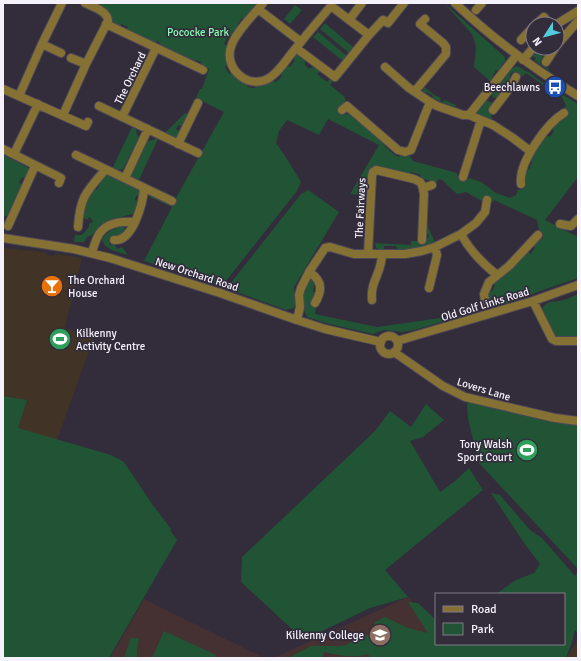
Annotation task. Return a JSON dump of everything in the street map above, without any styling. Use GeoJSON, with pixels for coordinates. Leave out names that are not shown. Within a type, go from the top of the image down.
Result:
{"type":"FeatureCollection","features":[{"type":"Feature","properties":{"kind":"street"},"geometry":{"type":"LineString","coordinates":[[19,96],[62,3]]}},
{"type":"Feature","properties":{"kind":"street"},"geometry":{"type":"LineString","coordinates":[[63,115],[108,18],[105,13],[85,3]]}},
{"type":"Feature","properties":{"kind":"street"},"geometry":{"type":"LineString","coordinates":[[349,20],[362,3]]}},
{"type":"Feature","properties":{"kind":"street"},"geometry":{"type":"LineString","coordinates":[[369,35],[331,6],[298,45],[272,76],[256,82],[247,81],[240,77],[230,62],[229,54],[231,45],[240,31],[261,6],[298,45],[335,77],[369,35],[383,20],[388,23],[404,3]]}},
{"type":"Feature","properties":{"kind":"street"},"geometry":{"type":"LineString","coordinates":[[455,3],[476,23],[520,58],[578,96]]}},
{"type":"Feature","properties":{"kind":"street"},"geometry":{"type":"LineString","coordinates":[[476,10],[482,3]]}},
{"type":"Feature","properties":{"kind":"street"},"geometry":{"type":"LineString","coordinates":[[571,29],[565,19],[578,11]]}},
{"type":"Feature","properties":{"kind":"street"},"geometry":{"type":"LineString","coordinates":[[415,91],[446,54],[446,47],[443,43],[420,24],[425,19]]}},
{"type":"Feature","properties":{"kind":"street"},"geometry":{"type":"LineString","coordinates":[[565,36],[578,21]]}},
{"type":"Feature","properties":{"kind":"street","name":"The Orchard"},"geometry":{"type":"LineString","coordinates":[[106,24],[203,70]]}},
{"type":"Feature","properties":{"kind":"street"},"geometry":{"type":"LineString","coordinates":[[521,40],[525,36]]}},
{"type":"Feature","properties":{"kind":"street"},"geometry":{"type":"LineString","coordinates":[[42,44],[61,53]]}},
{"type":"Feature","properties":{"kind":"street","name":"The Orchard"},"geometry":{"type":"LineString","coordinates":[[122,117],[156,48]]}},
{"type":"Feature","properties":{"kind":"street"},"geometry":{"type":"LineString","coordinates":[[470,115],[485,94],[525,54]]}},
{"type":"Feature","properties":{"kind":"street"},"geometry":{"type":"LineString","coordinates":[[546,62],[550,56]]}},
{"type":"Feature","properties":{"kind":"street"},"geometry":{"type":"LineString","coordinates":[[71,58],[86,64]]}},
{"type":"Feature","properties":{"kind":"street"},"geometry":{"type":"LineString","coordinates":[[385,67],[430,102],[463,115],[470,115],[499,128],[530,151]]}},
{"type":"Feature","properties":{"kind":"street"},"geometry":{"type":"LineString","coordinates":[[485,94],[495,107],[516,77]]}},
{"type":"Feature","properties":{"kind":"street"},"geometry":{"type":"LineString","coordinates":[[3,89],[86,126],[88,122]]}},
{"type":"Feature","properties":{"kind":"street"},"geometry":{"type":"LineString","coordinates":[[342,110],[347,106],[398,150],[405,152],[410,150],[430,102]]}},
{"type":"Feature","properties":{"kind":"street"},"geometry":{"type":"LineString","coordinates":[[178,144],[198,103]]}},
{"type":"Feature","properties":{"kind":"street"},"geometry":{"type":"LineString","coordinates":[[14,154],[38,104]]}},
{"type":"Feature","properties":{"kind":"street","name":"The Orchard"},"geometry":{"type":"LineString","coordinates":[[99,106],[198,153]]}},
{"type":"Feature","properties":{"kind":"street"},"geometry":{"type":"LineString","coordinates":[[521,184],[521,177],[530,151],[557,117],[564,113]]}},
{"type":"Feature","properties":{"kind":"street"},"geometry":{"type":"LineString","coordinates":[[463,177],[481,120]]}},
{"type":"Feature","properties":{"kind":"street"},"geometry":{"type":"LineString","coordinates":[[125,178],[148,129]]}},
{"type":"Feature","properties":{"kind":"street"},"geometry":{"type":"LineString","coordinates":[[3,149],[61,178],[59,182]]}},
{"type":"Feature","properties":{"kind":"street"},"geometry":{"type":"LineString","coordinates":[[76,155],[172,201]]}},
{"type":"Feature","properties":{"kind":"street"},"geometry":{"type":"LineString","coordinates":[[8,221],[35,166]]}},
{"type":"Feature","properties":{"kind":"street"},"geometry":{"type":"LineString","coordinates":[[78,227],[80,205],[90,187],[105,170]]}},
{"type":"Feature","properties":{"kind":"street","name":"The Fairways"},"geometry":{"type":"LineString","coordinates":[[368,254],[372,176],[374,170],[414,179],[428,187],[422,240]]}},
{"type":"Feature","properties":{"kind":"street"},"geometry":{"type":"LineString","coordinates":[[114,240],[121,240],[124,238],[135,222],[143,200],[144,188]]}},
{"type":"Feature","properties":{"kind":"street","name":"The Fairways"},"geometry":{"type":"LineString","coordinates":[[297,320],[300,303],[299,292],[309,272],[323,250],[327,247],[354,254],[382,254],[413,253],[435,247],[461,234],[476,222],[486,209],[487,200]]}},
{"type":"Feature","properties":{"kind":"street"},"geometry":{"type":"LineString","coordinates":[[560,224],[571,226],[578,220]]}},
{"type":"Feature","properties":{"kind":"street"},"geometry":{"type":"LineString","coordinates":[[92,253],[97,236],[104,229],[113,224],[125,221],[135,222]]}},
{"type":"Feature","properties":{"kind":"street"},"geometry":{"type":"LineString","coordinates":[[461,234],[472,252],[497,275]]}},
{"type":"Feature","properties":{"kind":"street"},"geometry":{"type":"LineString","coordinates":[[485,302],[484,290],[489,282],[510,266],[538,235]]}},
{"type":"Feature","properties":{"kind":"street","name":"New Orchard Road"},"geometry":{"type":"LineString","coordinates":[[3,238],[92,253],[187,282],[325,329],[381,342]]}},
{"type":"Feature","properties":{"kind":"street"},"geometry":{"type":"LineString","coordinates":[[429,288],[436,255],[435,247]]}},
{"type":"Feature","properties":{"kind":"street"},"geometry":{"type":"LineString","coordinates":[[372,300],[371,292],[382,264],[382,254]]}},
{"type":"Feature","properties":{"kind":"street"},"geometry":{"type":"LineString","coordinates":[[309,272],[316,276],[320,283],[319,297],[315,303]]}},
{"type":"Feature","properties":{"kind":"street","name":"Old Golf Links Road"},"geometry":{"type":"LineString","coordinates":[[397,341],[533,301],[578,285]]}},
{"type":"Feature","properties":{"kind":"street"},"geometry":{"type":"LineString","coordinates":[[533,301],[552,339],[556,341],[578,341]]}},
{"type":"Feature","properties":{"kind":"street"},"geometry":{"type":"LineString","coordinates":[[389,336],[394,337],[398,346],[394,352],[388,354],[384,352],[381,347],[381,342],[384,338],[389,336]]}},
{"type":"Feature","properties":{"kind":"street","name":"Lovers Lane"},"geometry":{"type":"LineString","coordinates":[[394,352],[444,387],[465,397],[555,418],[578,421]]}},
{"type":"Feature","properties":{"kind":"shaded area"},"geometry":{"type":"Polygon","coordinates":[[[3,248],[44,252],[47,255],[53,256],[57,254],[82,258],[65,328],[94,337],[57,440],[18,428],[27,400],[3,396],[3,248]]]}},
{"type":"Feature","properties":{"kind":"shaded area","name":"Kilkenny College"},"geometry":{"type":"Polygon","coordinates":[[[408,597],[435,624],[435,645],[510,658],[273,658],[408,597]]]}},
{"type":"Feature","properties":{"kind":"shaded area","name":"Kilkenny College"},"geometry":{"type":"Polygon","coordinates":[[[144,599],[264,658],[110,658],[144,599]]]}},
{"type":"Feature","properties":{"kind":"shaded area"},"geometry":{"type":"Polygon","coordinates":[[[578,640],[578,658],[566,658],[578,640]]]}},
{"type":"Feature","properties":{"kind":"green space","name":"Pococke Park"},"geometry":{"type":"Polygon","coordinates":[[[90,3],[259,3],[245,20],[242,18],[237,25],[240,27],[232,38],[228,36],[224,44],[228,46],[228,64],[225,67],[229,74],[233,72],[248,83],[247,87],[255,88],[256,84],[272,80],[276,82],[282,76],[279,73],[286,64],[290,67],[295,60],[291,57],[298,53],[305,59],[305,65],[309,69],[313,67],[320,71],[317,74],[327,82],[330,79],[333,81],[330,85],[345,97],[344,98],[346,100],[338,109],[344,115],[349,113],[376,136],[395,155],[399,157],[401,155],[409,155],[413,161],[457,173],[458,179],[463,182],[469,178],[481,182],[496,193],[510,198],[516,195],[518,190],[526,186],[526,182],[523,179],[526,168],[529,169],[532,162],[528,160],[546,135],[550,137],[554,131],[551,129],[560,118],[568,115],[568,110],[564,107],[566,106],[560,93],[578,104],[578,177],[545,220],[578,237],[578,278],[524,298],[491,308],[504,302],[485,308],[489,303],[488,291],[491,292],[495,286],[492,283],[527,251],[531,254],[535,247],[532,245],[543,238],[543,233],[539,230],[537,220],[494,200],[493,203],[491,198],[488,196],[484,197],[482,201],[466,192],[457,194],[442,180],[438,179],[437,182],[435,182],[420,178],[421,175],[411,172],[410,176],[376,167],[371,168],[369,185],[364,185],[364,193],[366,196],[350,194],[379,145],[328,119],[319,135],[287,120],[279,131],[276,143],[301,182],[297,191],[226,281],[218,285],[144,261],[172,207],[150,197],[150,195],[172,205],[224,112],[196,98],[200,89],[202,89],[209,69],[208,68],[206,74],[203,72],[200,66],[201,62],[196,60],[194,63],[159,47],[161,44],[157,41],[154,45],[126,31],[128,27],[121,24],[119,28],[110,24],[90,3]]]}},
{"type":"Feature","properties":{"kind":"green space"},"geometry":{"type":"Polygon","coordinates":[[[444,3],[505,57],[505,61],[498,71],[496,70],[490,81],[474,67],[476,46],[472,34],[444,3]]]}},
{"type":"Feature","properties":{"kind":"green space"},"geometry":{"type":"Polygon","coordinates":[[[295,5],[302,10],[290,24],[284,19],[295,5]]]}},
{"type":"Feature","properties":{"kind":"green space"},"geometry":{"type":"Polygon","coordinates":[[[325,23],[354,48],[349,53],[320,29],[325,23]]]}},
{"type":"Feature","properties":{"kind":"green space"},"geometry":{"type":"Polygon","coordinates":[[[318,32],[347,56],[343,61],[313,37],[318,32]]]}},
{"type":"Feature","properties":{"kind":"green space"},"geometry":{"type":"Polygon","coordinates":[[[533,56],[542,56],[540,63],[549,69],[549,71],[534,60],[536,59],[533,56]]]}},
{"type":"Feature","properties":{"kind":"green space"},"geometry":{"type":"Polygon","coordinates":[[[517,66],[530,73],[555,92],[558,92],[560,97],[526,73],[523,76],[520,76],[515,72],[510,75],[508,86],[505,84],[499,90],[502,93],[498,97],[493,98],[491,93],[502,77],[504,78],[511,69],[517,66]]]}},
{"type":"Feature","properties":{"kind":"green space"},"geometry":{"type":"Polygon","coordinates":[[[424,87],[441,98],[440,101],[443,102],[444,100],[456,105],[455,107],[433,99],[433,96],[426,92],[424,93],[424,87]]]}},
{"type":"Feature","properties":{"kind":"green space"},"geometry":{"type":"Polygon","coordinates":[[[486,100],[492,103],[493,113],[491,117],[494,122],[477,115],[476,113],[486,100]]]}},
{"type":"Feature","properties":{"kind":"green space"},"geometry":{"type":"Polygon","coordinates":[[[185,113],[189,115],[183,127],[178,125],[176,129],[181,132],[178,137],[165,133],[185,113]]]}},
{"type":"Feature","properties":{"kind":"green space"},"geometry":{"type":"Polygon","coordinates":[[[132,127],[136,129],[139,137],[123,169],[112,169],[132,127]]]}},
{"type":"Feature","properties":{"kind":"green space"},"geometry":{"type":"Polygon","coordinates":[[[156,138],[158,139],[139,180],[131,177],[131,174],[147,141],[156,138]]]}},
{"type":"Feature","properties":{"kind":"green space"},"geometry":{"type":"Polygon","coordinates":[[[3,155],[29,168],[25,179],[22,177],[19,183],[23,185],[9,215],[5,216],[3,219],[3,155]]]}},
{"type":"Feature","properties":{"kind":"green space"},"geometry":{"type":"Polygon","coordinates":[[[107,174],[138,188],[140,191],[140,197],[136,196],[135,200],[139,201],[136,213],[101,224],[92,235],[87,237],[84,242],[74,242],[75,235],[82,235],[89,227],[89,224],[93,222],[90,217],[86,220],[81,215],[93,187],[97,189],[99,186],[96,184],[104,175],[107,174]]]}},
{"type":"Feature","properties":{"kind":"green space"},"geometry":{"type":"Polygon","coordinates":[[[308,190],[339,212],[294,287],[294,308],[286,310],[234,291],[230,284],[301,194],[308,190]]]}},
{"type":"Feature","properties":{"kind":"green space"},"geometry":{"type":"Polygon","coordinates":[[[3,219],[6,223],[5,230],[3,229],[3,219]]]}},
{"type":"Feature","properties":{"kind":"green space"},"geometry":{"type":"Polygon","coordinates":[[[427,225],[435,242],[431,244],[412,249],[397,249],[396,246],[384,246],[384,250],[379,250],[376,248],[375,243],[411,245],[411,241],[421,241],[429,236],[426,231],[427,225]]]}},
{"type":"Feature","properties":{"kind":"green space"},"geometry":{"type":"Polygon","coordinates":[[[124,226],[125,232],[119,237],[112,235],[109,241],[110,245],[115,245],[117,249],[122,247],[128,255],[108,248],[103,243],[102,239],[112,230],[124,226]]]}},
{"type":"Feature","properties":{"kind":"green space"},"geometry":{"type":"Polygon","coordinates":[[[312,279],[316,284],[314,284],[313,292],[317,292],[311,303],[312,306],[316,307],[315,314],[377,327],[462,316],[414,330],[402,332],[384,330],[373,334],[329,324],[307,317],[305,313],[303,302],[304,291],[312,279]]]}},
{"type":"Feature","properties":{"kind":"green space"},"geometry":{"type":"Polygon","coordinates":[[[578,294],[578,338],[563,339],[555,337],[542,310],[548,303],[565,300],[578,294]]]}},
{"type":"Feature","properties":{"kind":"green space"},"geometry":{"type":"Polygon","coordinates":[[[3,396],[27,400],[18,428],[111,455],[124,462],[171,529],[170,530],[177,540],[109,658],[3,658],[3,396]]]}},
{"type":"Feature","properties":{"kind":"green space"},"geometry":{"type":"Polygon","coordinates":[[[468,402],[531,417],[578,424],[578,569],[479,463],[468,419],[468,402]]]}},
{"type":"Feature","properties":{"kind":"green space"},"geometry":{"type":"Polygon","coordinates":[[[426,404],[444,420],[423,437],[410,441],[440,492],[469,468],[483,490],[385,570],[408,597],[370,608],[320,632],[295,632],[241,582],[242,557],[375,431],[390,411],[411,427],[426,404]]]}},
{"type":"Feature","properties":{"kind":"green space"},"geometry":{"type":"Polygon","coordinates":[[[491,493],[500,495],[530,530],[542,538],[575,576],[578,571],[578,634],[575,630],[566,658],[370,658],[368,654],[352,656],[324,652],[322,658],[288,658],[311,646],[346,645],[356,639],[371,634],[375,622],[385,617],[408,628],[428,633],[408,602],[418,603],[435,619],[435,645],[565,645],[565,593],[497,593],[516,580],[534,573],[540,564],[524,543],[491,493]]]}},
{"type":"Feature","properties":{"kind":"green space"},"geometry":{"type":"Polygon","coordinates":[[[164,631],[216,655],[215,658],[152,658],[164,631]]]}},
{"type":"Feature","properties":{"kind":"green space"},"geometry":{"type":"Polygon","coordinates":[[[131,638],[139,638],[137,658],[124,658],[131,638]]]}},
{"type":"Feature","properties":{"kind":"place","name":"Beechlawns"},"geometry":{"type":"Point","coordinates":[555,87]}},
{"type":"Feature","properties":{"kind":"place","name":"The Orchard House"},"geometry":{"type":"Point","coordinates":[52,286]}},
{"type":"Feature","properties":{"kind":"place","name":"Kilkenny Activity Centre"},"geometry":{"type":"Point","coordinates":[60,339]}},
{"type":"Feature","properties":{"kind":"place","name":"Tony Walsh Sport Court"},"geometry":{"type":"Point","coordinates":[527,450]}},
{"type":"Feature","properties":{"kind":"place","name":"Kilkenny College"},"geometry":{"type":"Point","coordinates":[380,635]}}]}
